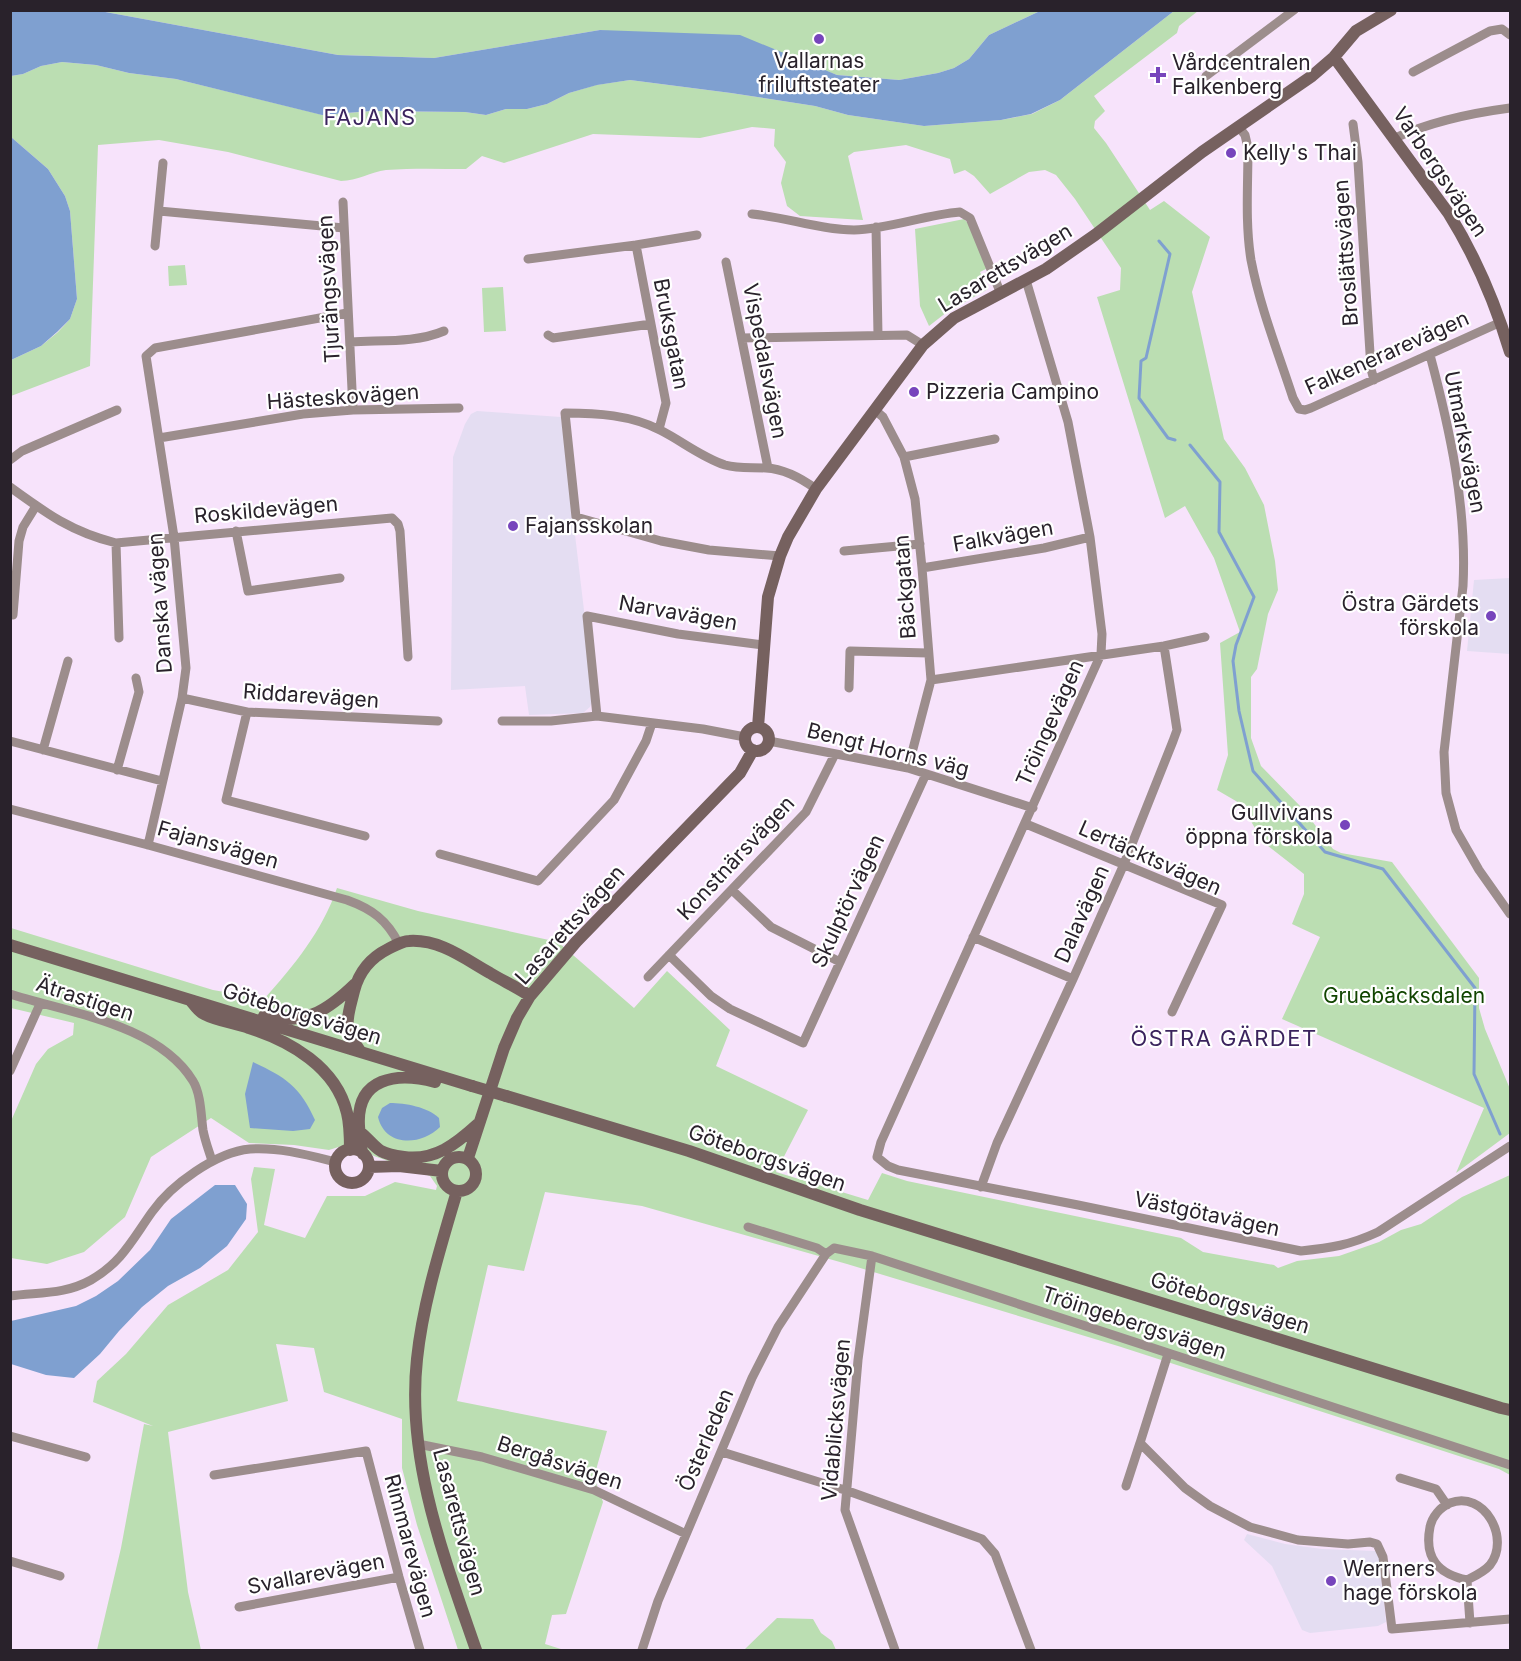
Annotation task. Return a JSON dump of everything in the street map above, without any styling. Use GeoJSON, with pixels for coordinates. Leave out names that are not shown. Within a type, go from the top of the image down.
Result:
{"type":"FeatureCollection","features":[{"type":"Feature","properties":{"kind":"main road","name":"Lasarettsvägen"},"geometry":{"type":"LineString","coordinates":[[758,727],[768,597],[788,537],[816,489],[924,345],[954,318],[1026,280],[1095,236],[1164,180],[1238,126],[1300,86],[1334,57],[1356,31],[1391,10]]}},
{"type":"Feature","properties":{"kind":"main road","name":"Varbergsvägen"},"geometry":{"type":"LineString","coordinates":[[1334,57],[1395,138],[1465,239],[1486,281],[1510,352]]}},
{"type":"Feature","properties":{"kind":"main road"},"geometry":{"type":"LineString","coordinates":[[753,750],[747,745],[745,737],[751,729],[758,727],[767,733],[769,741]]}},
{"type":"Feature","properties":{"kind":"main road","name":"Lasarettsvägen"},"geometry":{"type":"LineString","coordinates":[[476,1650],[433,1517],[418,1444],[416,1388],[422,1326],[431,1284],[457,1191],[468,1188],[475,1180],[475,1166],[468,1158],[504,1048],[530,996],[583,934],[740,773],[753,750],[763,749],[769,741]]}},
{"type":"Feature","properties":{"kind":"main road"},"geometry":{"type":"LineString","coordinates":[[360,1051],[352,1040],[346,1024],[356,983],[372,958],[408,941],[442,946],[530,996]]}},
{"type":"Feature","properties":{"kind":"main road","name":"Göteborgsvägen"},"geometry":{"type":"LineString","coordinates":[[10,945],[360,1051],[471,1090],[504,1100],[535,1105],[689,1151],[860,1210],[1510,1410]]}},
{"type":"Feature","properties":{"kind":"main road"},"geometry":{"type":"LineString","coordinates":[[140,985],[150,981],[254,1013],[278,1019],[300,1020],[321,1011],[341,998],[356,983]]}},
{"type":"Feature","properties":{"kind":"main road"},"geometry":{"type":"LineString","coordinates":[[190,1000],[203,1014],[278,1038],[303,1053],[318,1066],[334,1084],[344,1104],[350,1129],[350,1150]]}},
{"type":"Feature","properties":{"kind":"main road"},"geometry":{"type":"LineString","coordinates":[[363,1154],[350,1150],[341,1154],[336,1162],[338,1175],[348,1183],[354,1183],[362,1179],[369,1167],[359,1144],[359,1112],[361,1102],[370,1089],[386,1080],[400,1077],[471,1090]]}},
{"type":"Feature","properties":{"kind":"main road"},"geometry":{"type":"LineString","coordinates":[[360,1132],[382,1151],[395,1156],[412,1158],[445,1151],[459,1142],[479,1123]]}},
{"type":"Feature","properties":{"kind":"main road"},"geometry":{"type":"LineString","coordinates":[[457,1191],[444,1184],[442,1171],[445,1163],[453,1157],[468,1158]]}},
{"type":"Feature","properties":{"kind":"main road"},"geometry":{"type":"LineString","coordinates":[[369,1167],[399,1166],[442,1171]]}},
{"type":"Feature","properties":{"kind":"street"},"geometry":{"type":"LineString","coordinates":[[1206,76],[1294,10]]}},
{"type":"Feature","properties":{"kind":"street"},"geometry":{"type":"LineString","coordinates":[[1413,72],[1490,31],[1502,29],[1510,35]]}},
{"type":"Feature","properties":{"kind":"street"},"geometry":{"type":"LineString","coordinates":[[1395,138],[1439,123],[1510,108]]}},
{"type":"Feature","properties":{"kind":"street","name":"Broslättsvägen"},"geometry":{"type":"LineString","coordinates":[[1353,123],[1358,162],[1371,369],[1374,380]]}},
{"type":"Feature","properties":{"kind":"street","name":"Falkenerarevägen"},"geometry":{"type":"LineString","coordinates":[[1238,126],[1245,135],[1248,148],[1248,231],[1251,258],[1264,310],[1296,405],[1305,410],[1501,322]]}},
{"type":"Feature","properties":{"kind":"street"},"geometry":{"type":"LineString","coordinates":[[155,246],[163,163]]}},
{"type":"Feature","properties":{"kind":"street","name":"Tjurängsvägen"},"geometry":{"type":"LineString","coordinates":[[343,202],[353,410]]}},
{"type":"Feature","properties":{"kind":"street"},"geometry":{"type":"LineString","coordinates":[[159,211],[344,228]]}},
{"type":"Feature","properties":{"kind":"street"},"geometry":{"type":"LineString","coordinates":[[752,214],[836,229],[855,230],[960,212],[970,218],[1001,294]]}},
{"type":"Feature","properties":{"kind":"street"},"geometry":{"type":"LineString","coordinates":[[876,227],[878,335]]}},
{"type":"Feature","properties":{"kind":"street"},"geometry":{"type":"LineString","coordinates":[[528,259],[697,235]]}},
{"type":"Feature","properties":{"kind":"street","name":"Bruksgatan"},"geometry":{"type":"LineString","coordinates":[[636,245],[666,403],[659,429]]}},
{"type":"Feature","properties":{"kind":"street","name":"Vispedalsvägen"},"geometry":{"type":"LineString","coordinates":[[726,262],[768,468]]}},
{"type":"Feature","properties":{"kind":"street","name":"Tröingevägen"},"geometry":{"type":"LineString","coordinates":[[877,1156],[880,1142],[1026,824],[1101,654],[1102,634],[1090,537],[1068,422],[1026,280]]}},
{"type":"Feature","properties":{"kind":"street","name":"Danska vägen"},"geometry":{"type":"LineString","coordinates":[[148,845],[182,698],[186,668],[174,537],[146,356],[155,348],[347,313]]}},
{"type":"Feature","properties":{"kind":"street"},"geometry":{"type":"LineString","coordinates":[[548,335],[553,338],[651,324]]}},
{"type":"Feature","properties":{"kind":"street"},"geometry":{"type":"LineString","coordinates":[[351,342],[419,338],[444,331]]}},
{"type":"Feature","properties":{"kind":"street"},"geometry":{"type":"LineString","coordinates":[[742,338],[907,335],[924,345]]}},
{"type":"Feature","properties":{"kind":"street","name":"Utmarksvägen"},"geometry":{"type":"LineString","coordinates":[[1430,355],[1459,485],[1464,562],[1464,586],[1444,752],[1445,785],[1456,830],[1479,870],[1510,914]]}},
{"type":"Feature","properties":{"kind":"street","name":"Hästeskovägen"},"geometry":{"type":"LineString","coordinates":[[159,438],[303,414],[353,410],[459,408]]}},
{"type":"Feature","properties":{"kind":"street"},"geometry":{"type":"LineString","coordinates":[[10,460],[22,451],[117,410]]}},
{"type":"Feature","properties":{"kind":"street","name":"Bäckgatan"},"geometry":{"type":"LineString","coordinates":[[876,411],[883,417],[904,457],[915,499],[920,544],[931,680],[908,768]]}},
{"type":"Feature","properties":{"kind":"street"},"geometry":{"type":"LineString","coordinates":[[780,556],[709,550],[661,541],[576,517],[565,413],[597,413],[632,420],[659,429],[690,448],[725,465],[742,468],[768,468],[796,476],[816,489]]}},
{"type":"Feature","properties":{"kind":"street"},"geometry":{"type":"LineString","coordinates":[[904,457],[995,439]]}},
{"type":"Feature","properties":{"kind":"street","name":"Roskildevägen"},"geometry":{"type":"LineString","coordinates":[[10,487],[71,528],[89,536],[116,543],[388,517],[395,520],[400,531],[408,657]]}},
{"type":"Feature","properties":{"kind":"street"},"geometry":{"type":"LineString","coordinates":[[13,615],[19,541],[23,526],[36,506]]}},
{"type":"Feature","properties":{"kind":"street"},"geometry":{"type":"LineString","coordinates":[[236,531],[248,591],[340,578]]}},
{"type":"Feature","properties":{"kind":"street","name":"Falkvägen"},"geometry":{"type":"LineString","coordinates":[[922,568],[1044,548],[1090,537]]}},
{"type":"Feature","properties":{"kind":"street"},"geometry":{"type":"LineString","coordinates":[[116,543],[119,638]]}},
{"type":"Feature","properties":{"kind":"street"},"geometry":{"type":"LineString","coordinates":[[844,551],[920,544]]}},
{"type":"Feature","properties":{"kind":"street","name":"Narvavägen"},"geometry":{"type":"LineString","coordinates":[[597,716],[587,616],[678,634],[763,645]]}},
{"type":"Feature","properties":{"kind":"street"},"geometry":{"type":"LineString","coordinates":[[931,680],[1164,646],[1205,637]]}},
{"type":"Feature","properties":{"kind":"street","name":"Dalavägen"},"geometry":{"type":"LineString","coordinates":[[981,1187],[997,1143],[1124,864],[1177,730],[1164,646]]}},
{"type":"Feature","properties":{"kind":"street"},"geometry":{"type":"LineString","coordinates":[[849,688],[850,651],[928,652]]}},
{"type":"Feature","properties":{"kind":"street"},"geometry":{"type":"LineString","coordinates":[[43,750],[68,661]]}},
{"type":"Feature","properties":{"kind":"street"},"geometry":{"type":"LineString","coordinates":[[117,770],[139,692],[136,678]]}},
{"type":"Feature","properties":{"kind":"street","name":"Riddarevägen"},"geometry":{"type":"LineString","coordinates":[[182,698],[247,712],[438,721]]}},
{"type":"Feature","properties":{"kind":"street"},"geometry":{"type":"LineString","coordinates":[[247,712],[226,800],[365,836]]}},
{"type":"Feature","properties":{"kind":"street"},"geometry":{"type":"LineString","coordinates":[[502,721],[551,721],[597,716],[745,737]]}},
{"type":"Feature","properties":{"kind":"street"},"geometry":{"type":"LineString","coordinates":[[440,854],[538,881],[614,800],[652,723]]}},
{"type":"Feature","properties":{"kind":"street"},"geometry":{"type":"LineString","coordinates":[[10,741],[162,781]]}},
{"type":"Feature","properties":{"kind":"street","name":"Bengt Horns väg"},"geometry":{"type":"LineString","coordinates":[[769,741],[908,768],[1033,807]]}},
{"type":"Feature","properties":{"kind":"street","name":"Konstnärsvägen"},"geometry":{"type":"LineString","coordinates":[[648,977],[806,813],[836,754]]}},
{"type":"Feature","properties":{"kind":"street","name":"Skulptörvägen"},"geometry":{"type":"LineString","coordinates":[[669,955],[711,996],[730,1009],[803,1043],[926,774]]}},
{"type":"Feature","properties":{"kind":"street","name":"Fajansvägen"},"geometry":{"type":"LineString","coordinates":[[10,809],[360,905],[381,917],[399,944]]}},
{"type":"Feature","properties":{"kind":"street","name":"Lertäcktsvägen"},"geometry":{"type":"LineString","coordinates":[[1026,824],[1222,905],[1172,1012]]}},
{"type":"Feature","properties":{"kind":"street"},"geometry":{"type":"LineString","coordinates":[[732,890],[771,927],[840,962]]}},
{"type":"Feature","properties":{"kind":"street"},"geometry":{"type":"LineString","coordinates":[[1502,901],[1510,895]]}},
{"type":"Feature","properties":{"kind":"street"},"geometry":{"type":"LineString","coordinates":[[973,937],[1073,979]]}},
{"type":"Feature","properties":{"kind":"street","name":"Ätrastigen"},"geometry":{"type":"LineString","coordinates":[[10,994],[87,1015],[133,1032],[161,1049],[180,1065],[194,1082],[212,1161]]}},
{"type":"Feature","properties":{"kind":"street"},"geometry":{"type":"LineString","coordinates":[[10,1071],[40,1004]]}},
{"type":"Feature","properties":{"kind":"street","name":"Västgötavägen"},"geometry":{"type":"LineString","coordinates":[[877,1156],[888,1166],[898,1170],[1078,1204],[1301,1251],[1355,1243],[1378,1232],[1510,1146]]}},
{"type":"Feature","properties":{"kind":"street"},"geometry":{"type":"LineString","coordinates":[[10,1296],[44,1294],[73,1288],[104,1271],[127,1250],[152,1212],[170,1191],[212,1161],[247,1149],[262,1149],[279,1150],[336,1162]]}},
{"type":"Feature","properties":{"kind":"street","name":"Tröingebergsvägen"},"geometry":{"type":"LineString","coordinates":[[748,1227],[817,1248],[826,1254],[830,1250],[839,1248],[872,1256],[1510,1465]]}},
{"type":"Feature","properties":{"kind":"street","name":"Österleden"},"geometry":{"type":"LineString","coordinates":[[642,1650],[658,1601],[752,1378],[778,1327],[826,1254]]}},
{"type":"Feature","properties":{"kind":"street","name":"Vidablicksvägen"},"geometry":{"type":"LineString","coordinates":[[872,1256],[858,1360],[848,1491],[844,1510],[895,1650]]}},
{"type":"Feature","properties":{"kind":"street"},"geometry":{"type":"LineString","coordinates":[[1126,1486],[1168,1354]]}},
{"type":"Feature","properties":{"kind":"street"},"geometry":{"type":"LineString","coordinates":[[10,1436],[86,1457]]}},
{"type":"Feature","properties":{"kind":"street"},"geometry":{"type":"LineString","coordinates":[[1140,1443],[1185,1488],[1210,1506],[1250,1527],[1298,1540],[1377,1544],[1383,1557],[1392,1629],[1510,1619]]}},
{"type":"Feature","properties":{"kind":"street","name":"Bergåsvägen"},"geometry":{"type":"LineString","coordinates":[[418,1444],[482,1456],[594,1490],[686,1534]]}},
{"type":"Feature","properties":{"kind":"street","name":"Rimmarevägen"},"geometry":{"type":"LineString","coordinates":[[214,1475],[366,1451],[420,1650]]}},
{"type":"Feature","properties":{"kind":"street"},"geometry":{"type":"LineString","coordinates":[[722,1452],[848,1491],[982,1539],[995,1554],[1030,1650]]}},
{"type":"Feature","properties":{"kind":"street"},"geometry":{"type":"LineString","coordinates":[[1400,1478],[1436,1489],[1447,1504]]}},
{"type":"Feature","properties":{"kind":"street"},"geometry":{"type":"LineString","coordinates":[[1455,1501],[1469,1501],[1485,1510],[1494,1523],[1497,1540],[1496,1554],[1490,1564],[1479,1575],[1467,1580],[1443,1572],[1430,1551],[1428,1535],[1431,1521],[1443,1506],[1455,1501]]}},
{"type":"Feature","properties":{"kind":"street"},"geometry":{"type":"LineString","coordinates":[[10,1561],[60,1576]]}},
{"type":"Feature","properties":{"kind":"street","name":"Svallarevägen"},"geometry":{"type":"LineString","coordinates":[[239,1607],[399,1577]]}},
{"type":"Feature","properties":{"kind":"street"},"geometry":{"type":"LineString","coordinates":[[1467,1580],[1470,1623]]}},
{"type":"Feature","properties":{"kind":"shaded area","name":"Fajansskolan"},"geometry":{"type":"Polygon","coordinates":[[[477,411],[561,417],[586,627],[592,701],[590,707],[583,713],[529,715],[525,686],[451,690],[453,457],[465,424],[471,414],[477,411]]]}},
{"type":"Feature","properties":{"kind":"shaded area","name":"Östra Gärdets förskola"},"geometry":{"type":"Polygon","coordinates":[[[1510,578],[1510,654],[1467,651],[1474,580],[1510,578]]]}},
{"type":"Feature","properties":{"kind":"shaded area","name":"Werrners hage förskola"},"geometry":{"type":"Polygon","coordinates":[[[1247,1534],[1285,1544],[1322,1549],[1376,1551],[1379,1554],[1386,1622],[1378,1626],[1310,1633],[1302,1630],[1272,1566],[1244,1540],[1247,1534]]]}},
{"type":"Feature","properties":{"kind":"green space"},"geometry":{"type":"Polygon","coordinates":[[[100,11],[1040,11],[989,35],[969,59],[954,68],[899,80],[837,75],[800,61],[600,30],[434,58],[338,55],[100,11]]]}},
{"type":"Feature","properties":{"kind":"green space","name":"Gruebäcksdalen"},"geometry":{"type":"Polygon","coordinates":[[[1174,11],[1198,11],[1179,26],[1177,33],[1094,96],[1105,111],[1095,121],[1094,128],[1150,210],[1164,201],[1210,237],[1192,292],[1224,439],[1245,468],[1264,505],[1278,590],[1268,614],[1257,669],[1251,677],[1251,738],[1261,766],[1303,809],[1333,849],[1341,853],[1392,862],[1479,978],[1479,1008],[1485,1029],[1510,1089],[1510,1133],[1456,1173],[1484,1108],[1282,1019],[1320,937],[1292,924],[1304,894],[1304,874],[1263,842],[1241,804],[1217,790],[1228,755],[1220,643],[1240,632],[1214,558],[1185,506],[1165,518],[1097,297],[1120,290],[1121,268],[1075,199],[1056,175],[1045,170],[1029,172],[990,194],[974,176],[965,170],[954,174],[950,159],[906,145],[854,152],[848,156],[863,220],[800,216],[787,206],[781,183],[786,162],[774,146],[775,129],[752,127],[700,138],[593,134],[504,163],[482,156],[466,169],[386,170],[353,180],[341,181],[228,152],[159,140],[98,145],[90,366],[11,396],[11,360],[41,346],[58,332],[70,319],[77,299],[70,211],[65,196],[48,169],[11,137],[11,76],[23,74],[41,66],[62,62],[96,65],[129,73],[176,79],[323,115],[371,111],[465,112],[486,115],[506,109],[527,109],[547,104],[569,93],[596,85],[630,80],[815,106],[848,115],[924,126],[1001,120],[1032,114],[1060,100],[1174,11]]]}},
{"type":"Feature","properties":{"kind":"green space"},"geometry":{"type":"Polygon","coordinates":[[[964,219],[970,225],[988,268],[980,272],[988,289],[947,312],[929,326],[920,306],[915,229],[964,219]]]}},
{"type":"Feature","properties":{"kind":"green space"},"geometry":{"type":"Polygon","coordinates":[[[185,265],[187,285],[169,286],[168,266],[185,265]]]}},
{"type":"Feature","properties":{"kind":"green space"},"geometry":{"type":"Polygon","coordinates":[[[503,287],[506,331],[484,332],[482,288],[503,287]]]}},
{"type":"Feature","properties":{"kind":"green space"},"geometry":{"type":"Polygon","coordinates":[[[337,888],[418,911],[558,942],[634,1008],[667,971],[730,1030],[716,1066],[808,1110],[776,1172],[868,1200],[882,1173],[907,1181],[1181,1238],[1203,1252],[1274,1265],[1278,1268],[1297,1261],[1339,1256],[1379,1242],[1401,1230],[1421,1224],[1462,1197],[1510,1175],[1510,1475],[1499,1469],[1118,1346],[847,1264],[642,1206],[545,1192],[524,1271],[488,1265],[457,1401],[607,1431],[594,1477],[603,1502],[566,1614],[552,1615],[545,1644],[564,1650],[458,1650],[417,1525],[402,1468],[402,1419],[324,1392],[314,1348],[276,1344],[288,1401],[168,1432],[188,1592],[201,1650],[97,1650],[121,1548],[144,1424],[153,1426],[93,1402],[97,1381],[126,1354],[168,1305],[228,1270],[258,1232],[251,1179],[254,1167],[275,1169],[264,1225],[305,1238],[327,1196],[365,1196],[395,1182],[436,1190],[437,1186],[430,1176],[374,1156],[351,1143],[329,1150],[294,1145],[249,1143],[211,1118],[151,1157],[125,1217],[84,1252],[47,1264],[11,1258],[11,1121],[36,1064],[48,1049],[73,1035],[74,1023],[11,1008],[11,928],[213,990],[264,999],[306,947],[324,919],[337,888]]]}},
{"type":"Feature","properties":{"kind":"green space"},"geometry":{"type":"Polygon","coordinates":[[[777,1618],[813,1619],[821,1633],[832,1641],[836,1650],[744,1650],[777,1618]]]}},
{"type":"Feature","properties":{"kind":"water"},"geometry":{"type":"Polygon","coordinates":[[[10,11],[100,11],[338,55],[434,58],[600,30],[740,35],[837,75],[899,80],[954,68],[969,59],[989,35],[1040,11],[1174,11],[1060,100],[1031,114],[1001,120],[924,126],[848,115],[815,106],[630,80],[597,85],[527,109],[506,109],[486,115],[465,112],[371,111],[322,115],[176,79],[129,73],[96,65],[62,62],[11,76],[10,11]]]}},
{"type":"Feature","properties":{"kind":"water"},"geometry":{"type":"Polygon","coordinates":[[[11,137],[48,169],[65,196],[70,211],[77,299],[70,319],[57,332],[41,346],[11,360],[11,137]]]}},
{"type":"Feature","properties":{"kind":"water"},"geometry":{"type":"Polygon","coordinates":[[[253,1062],[283,1078],[297,1091],[315,1120],[310,1129],[293,1131],[250,1128],[245,1094],[253,1062]]]}},
{"type":"Feature","properties":{"kind":"water"},"geometry":{"type":"Polygon","coordinates":[[[390,1103],[423,1108],[439,1118],[440,1127],[423,1138],[404,1140],[396,1138],[382,1127],[378,1117],[382,1108],[390,1103]]]}},
{"type":"Feature","properties":{"kind":"water"},"geometry":{"type":"Polygon","coordinates":[[[215,1185],[235,1185],[247,1204],[246,1219],[227,1246],[200,1268],[168,1286],[142,1307],[100,1354],[74,1378],[46,1375],[11,1364],[11,1321],[76,1306],[96,1296],[118,1281],[150,1250],[171,1219],[215,1185]]]}},
{"type":"Feature","properties":{"kind":"waterway"},"geometry":{"type":"LineString","coordinates":[[1159,241],[1170,254],[1146,358],[1141,361],[1139,398],[1168,438],[1175,440]]}},
{"type":"Feature","properties":{"kind":"waterway"},"geometry":{"type":"LineString","coordinates":[[1190,445],[1220,482],[1219,532],[1254,597],[1236,645],[1233,661],[1239,711],[1253,771],[1325,852],[1383,869],[1475,988],[1474,1074],[1500,1134]]}},
{"type":"Feature","properties":{"kind":"place","name":"Vallarnas friluftsteater"},"geometry":{"type":"Point","coordinates":[819,39]}},
{"type":"Feature","properties":{"kind":"place","name":"Vårdcentralen Falkenberg"},"geometry":{"type":"Point","coordinates":[1158,75]}},
{"type":"Feature","properties":{"kind":"place","name":"Kelly's Thai"},"geometry":{"type":"Point","coordinates":[1231,153]}},
{"type":"Feature","properties":{"kind":"place","name":"Pizzeria Campino"},"geometry":{"type":"Point","coordinates":[914,392]}},
{"type":"Feature","properties":{"kind":"place","name":"Fajansskolan"},"geometry":{"type":"Point","coordinates":[513,526]}},
{"type":"Feature","properties":{"kind":"place","name":"Östra Gärdets förskola"},"geometry":{"type":"Point","coordinates":[1491,616]}},
{"type":"Feature","properties":{"kind":"place","name":"Gullvivans öppna förskola"},"geometry":{"type":"Point","coordinates":[1345,825]}},
{"type":"Feature","properties":{"kind":"place","name":"Werrners hage förskola"},"geometry":{"type":"Point","coordinates":[1331,1581]}},
{"type":"Feature","properties":{"kind":"district","name":"FAJANS"},"geometry":{"type":"Point","coordinates":[370,117]}},
{"type":"Feature","properties":{"kind":"district","name":"ÖSTRA GÄRDET"},"geometry":{"type":"Point","coordinates":[1224,1038]}}]}
